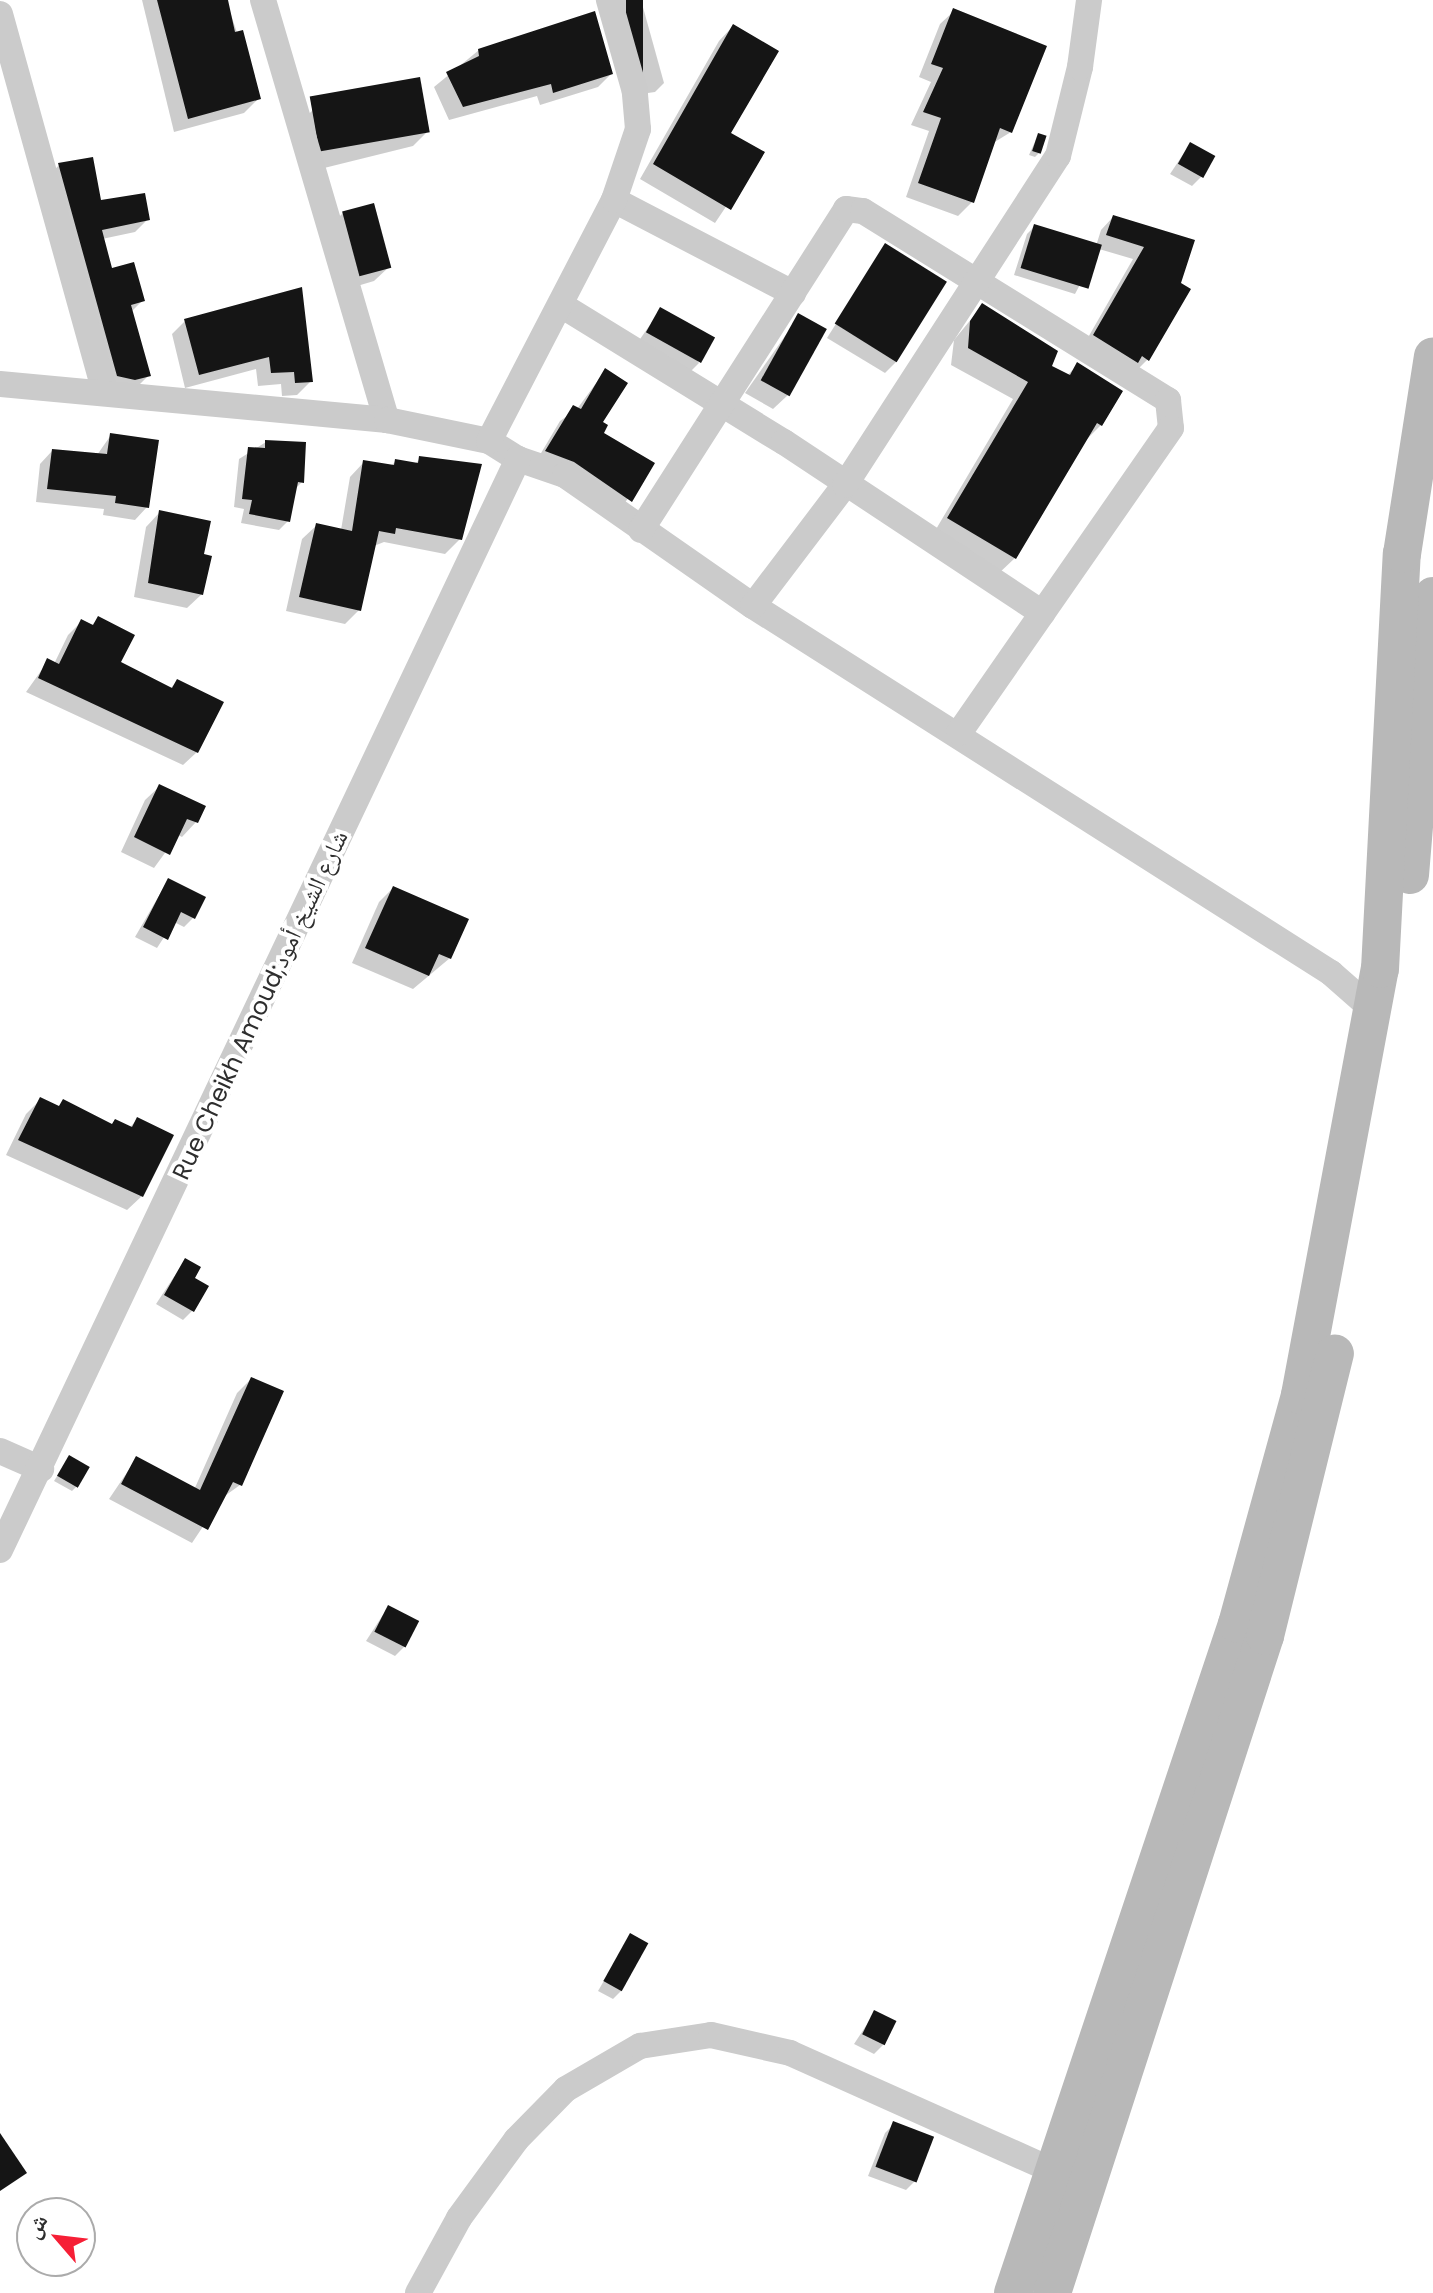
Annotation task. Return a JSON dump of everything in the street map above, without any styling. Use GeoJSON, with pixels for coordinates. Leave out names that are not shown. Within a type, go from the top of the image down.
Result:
{"type":"FeatureCollection","features":[{"type":"Feature","properties":{"kind":"street"},"geometry":{"type":"LineString","coordinates":[[263,0],[387,420]]}},
{"type":"Feature","properties":{"kind":"street"},"geometry":{"type":"LineString","coordinates":[[489,441],[614,200],[638,129],[635,92],[609,0]]}},
{"type":"Feature","properties":{"kind":"street"},"geometry":{"type":"LineString","coordinates":[[753,606],[845,485],[1058,156],[1080,67],[1089,0]]}},
{"type":"Feature","properties":{"kind":"street"},"geometry":{"type":"LineString","coordinates":[[0,14],[105,392]]}},
{"type":"Feature","properties":{"kind":"street"},"geometry":{"type":"LineString","coordinates":[[614,200],[793,293]]}},
{"type":"Feature","properties":{"kind":"street"},"geometry":{"type":"LineString","coordinates":[[641,530],[718,402],[793,293],[841,212],[854,208],[1168,400],[1173,412],[1171,428],[959,733]]}},
{"type":"Feature","properties":{"kind":"street"},"geometry":{"type":"LineString","coordinates":[[561,305],[718,402],[1042,613]]}},
{"type":"Feature","properties":{"kind":"street"},"geometry":{"type":"LineString","coordinates":[[1013,2293],[1237,1624],[1296,1410],[1380,969],[1402,554],[1433,356]]}},
{"type":"Feature","properties":{"kind":"street"},"geometry":{"type":"LineString","coordinates":[[0,384],[105,392],[245,410],[387,420],[489,441],[518,459],[565,475],[753,606],[959,733],[1165,871],[1331,973],[1372,1009]]}},
{"type":"Feature","properties":{"kind":"street","name":"Rue Cheikh Amoud;شارع الشيخ أمود"},"geometry":{"type":"LineString","coordinates":[[0,1550],[518,459]]}},
{"type":"Feature","properties":{"kind":"street"},"geometry":{"type":"LineString","coordinates":[[1052,2293],[1265,1636],[1326,1402],[1402,967],[1433,596]]}},
{"type":"Feature","properties":{"kind":"street"},"geometry":{"type":"LineString","coordinates":[[1331,973],[1380,969]]}},
{"type":"Feature","properties":{"kind":"street"},"geometry":{"type":"LineString","coordinates":[[0,1451],[41,1469]]}},
{"type":"Feature","properties":{"kind":"street"},"geometry":{"type":"LineString","coordinates":[[418,2293],[459,2218],[516,2140],[566,2089],[640,2046],[711,2035],[790,2053],[1054,2171]]}},
{"type":"Feature","properties":{"kind":"building"},"geometry":{"type":"Polygon","coordinates":[[[157,0],[228,0],[235,32],[243,30],[261,99],[188,119],[157,0]]]}},
{"type":"Feature","properties":{"kind":"building"},"geometry":{"type":"Polygon","coordinates":[[[626,0],[643,0],[643,89],[626,89],[626,0]]]}},
{"type":"Feature","properties":{"kind":"building"},"geometry":{"type":"Polygon","coordinates":[[[953,8],[1047,46],[1012,133],[1000,128],[974,203],[918,183],[941,118],[923,112],[943,68],[931,64],[953,8]]]}},
{"type":"Feature","properties":{"kind":"building"},"geometry":{"type":"Polygon","coordinates":[[[595,11],[613,74],[553,93],[551,84],[463,107],[446,72],[479,56],[478,49],[595,11]]]}},
{"type":"Feature","properties":{"kind":"building"},"geometry":{"type":"Polygon","coordinates":[[[733,24],[779,51],[731,133],[765,152],[731,210],[653,164],[733,24]]]}},
{"type":"Feature","properties":{"kind":"building"},"geometry":{"type":"Polygon","coordinates":[[[420,77],[430,132],[319,152],[310,96],[420,77]]]}},
{"type":"Feature","properties":{"kind":"building"},"geometry":{"type":"Polygon","coordinates":[[[1038,133],[1047,136],[1041,154],[1032,151],[1038,133]]]}},
{"type":"Feature","properties":{"kind":"building"},"geometry":{"type":"Polygon","coordinates":[[[1190,142],[1215,156],[1203,178],[1178,164],[1190,142]]]}},
{"type":"Feature","properties":{"kind":"building"},"geometry":{"type":"Polygon","coordinates":[[[93,157],[101,200],[145,193],[150,220],[102,230],[112,268],[134,262],[145,301],[131,305],[151,376],[135,380],[117,376],[58,163],[93,157]]]}},
{"type":"Feature","properties":{"kind":"building"},"geometry":{"type":"Polygon","coordinates":[[[374,203],[391,268],[359,276],[342,212],[374,203]]]}},
{"type":"Feature","properties":{"kind":"building"},"geometry":{"type":"Polygon","coordinates":[[[1113,215],[1195,240],[1181,283],[1191,289],[1149,361],[1142,356],[1138,363],[1093,335],[1144,247],[1106,235],[1113,215]]]}},
{"type":"Feature","properties":{"kind":"building"},"geometry":{"type":"Polygon","coordinates":[[[1034,224],[1102,245],[1088,289],[1021,268],[1034,224]]]}},
{"type":"Feature","properties":{"kind":"building"},"geometry":{"type":"Polygon","coordinates":[[[885,243],[947,282],[897,362],[835,324],[885,243]]]}},
{"type":"Feature","properties":{"kind":"building"},"geometry":{"type":"Polygon","coordinates":[[[302,287],[313,382],[295,383],[294,372],[271,373],[269,357],[199,375],[184,319],[302,287]]]}},
{"type":"Feature","properties":{"kind":"building"},"geometry":{"type":"Polygon","coordinates":[[[982,303],[1058,351],[1052,366],[1070,375],[1077,362],[1123,391],[1102,426],[1097,423],[1016,559],[947,518],[1028,382],[968,348],[970,321],[982,303]]]}},
{"type":"Feature","properties":{"kind":"building"},"geometry":{"type":"Polygon","coordinates":[[[660,307],[715,338],[701,363],[646,332],[660,307]]]}},
{"type":"Feature","properties":{"kind":"building"},"geometry":{"type":"Polygon","coordinates":[[[798,313],[827,329],[790,396],[761,380],[798,313]]]}},
{"type":"Feature","properties":{"kind":"building"},"geometry":{"type":"Polygon","coordinates":[[[605,368],[628,383],[603,422],[608,425],[604,433],[655,463],[632,502],[574,462],[545,451],[573,405],[581,409],[605,368]]]}},
{"type":"Feature","properties":{"kind":"building"},"geometry":{"type":"Polygon","coordinates":[[[110,433],[159,440],[149,508],[115,503],[116,496],[47,489],[52,449],[107,454],[110,433]]]}},
{"type":"Feature","properties":{"kind":"building"},"geometry":{"type":"Polygon","coordinates":[[[265,440],[306,442],[304,483],[298,482],[290,522],[249,514],[252,500],[242,499],[248,447],[265,448],[265,440]]]}},
{"type":"Feature","properties":{"kind":"building"},"geometry":{"type":"Polygon","coordinates":[[[419,456],[482,464],[462,540],[396,528],[395,534],[379,531],[361,611],[299,597],[316,523],[352,531],[363,460],[394,465],[395,459],[418,463],[419,456]]]}},
{"type":"Feature","properties":{"kind":"building"},"geometry":{"type":"Polygon","coordinates":[[[159,510],[211,521],[204,554],[212,556],[203,595],[148,583],[159,510]]]}},
{"type":"Feature","properties":{"kind":"building"},"geometry":{"type":"Polygon","coordinates":[[[98,616],[135,635],[121,662],[172,688],[177,679],[224,702],[198,753],[38,678],[47,658],[59,664],[81,619],[93,625],[98,616]]]}},
{"type":"Feature","properties":{"kind":"building"},"geometry":{"type":"Polygon","coordinates":[[[159,784],[206,806],[198,823],[187,819],[170,855],[134,837],[159,784]]]}},
{"type":"Feature","properties":{"kind":"building"},"geometry":{"type":"Polygon","coordinates":[[[168,878],[206,897],[195,919],[181,912],[168,940],[143,927],[168,878]]]}},
{"type":"Feature","properties":{"kind":"building"},"geometry":{"type":"Polygon","coordinates":[[[393,886],[469,919],[451,959],[439,954],[429,976],[365,948],[393,886]]]}},
{"type":"Feature","properties":{"kind":"building"},"geometry":{"type":"Polygon","coordinates":[[[40,1097],[59,1106],[63,1099],[112,1124],[115,1119],[132,1127],[137,1117],[174,1135],[143,1197],[18,1140],[40,1097]]]}},
{"type":"Feature","properties":{"kind":"building"},"geometry":{"type":"Polygon","coordinates":[[[185,1258],[201,1267],[195,1278],[209,1286],[194,1312],[164,1295],[185,1258]]]}},
{"type":"Feature","properties":{"kind":"building"},"geometry":{"type":"Polygon","coordinates":[[[251,1377],[284,1391],[242,1486],[233,1482],[208,1530],[121,1484],[136,1456],[200,1490],[251,1377]]]}},
{"type":"Feature","properties":{"kind":"building"},"geometry":{"type":"Polygon","coordinates":[[[69,1455],[90,1467],[78,1488],[57,1476],[69,1455]]]}},
{"type":"Feature","properties":{"kind":"building"},"geometry":{"type":"Polygon","coordinates":[[[388,1605],[419,1621],[406,1648],[374,1632],[388,1605]]]}},
{"type":"Feature","properties":{"kind":"building"},"geometry":{"type":"Polygon","coordinates":[[[630,1933],[648,1943],[622,1991],[603,1981],[630,1933]]]}},
{"type":"Feature","properties":{"kind":"building"},"geometry":{"type":"Polygon","coordinates":[[[874,2010],[896,2021],[885,2045],[862,2034],[874,2010]]]}},
{"type":"Feature","properties":{"kind":"building"},"geometry":{"type":"Polygon","coordinates":[[[893,2121],[934,2137],[917,2183],[875,2167],[893,2121]]]}},
{"type":"Feature","properties":{"kind":"building"},"geometry":{"type":"Polygon","coordinates":[[[0,2133],[27,2173],[0,2191],[0,2133]]]}}]}
